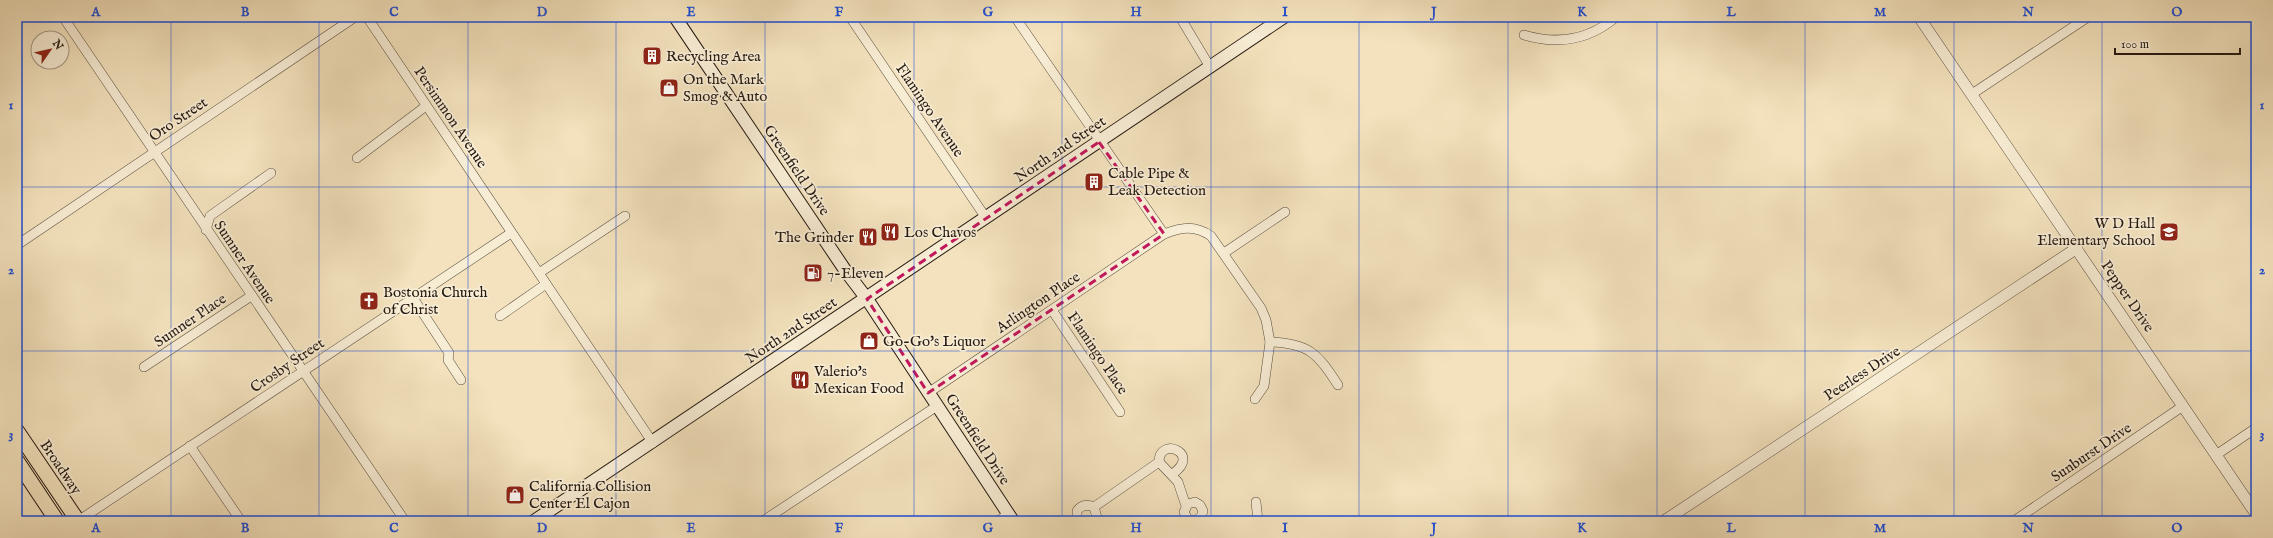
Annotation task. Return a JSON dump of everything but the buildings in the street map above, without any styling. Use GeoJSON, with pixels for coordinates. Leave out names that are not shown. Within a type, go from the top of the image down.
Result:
{"type":"FeatureCollection","features":[{"type":"Feature","properties":{"kind":"main road","name":"Greenfield Drive"},"geometry":{"type":"LineString","coordinates":[[675,17],[841,264],[867,299],[1010,518]]}},
{"type":"Feature","properties":{"kind":"main road","name":"North 2nd Street"},"geometry":{"type":"LineString","coordinates":[[534,521],[653,443],[1284,17]]}},
{"type":"Feature","properties":{"kind":"main road","name":"Broadway"},"geometry":{"type":"LineString","coordinates":[[17,431],[78,521]]}},
{"type":"Feature","properties":{"kind":"main road"},"geometry":{"type":"LineString","coordinates":[[17,461],[58,521]]}},
{"type":"Feature","properties":{"kind":"street","name":"Sumner Avenue"},"geometry":{"type":"LineString","coordinates":[[63,17],[302,372],[405,521]]}},
{"type":"Feature","properties":{"kind":"street","name":"Oro Street"},"geometry":{"type":"LineString","coordinates":[[17,245],[355,17]]}},
{"type":"Feature","properties":{"kind":"street","name":"Persimmon Avenue"},"geometry":{"type":"LineString","coordinates":[[366,17],[539,273]]}},
{"type":"Feature","properties":{"kind":"street","name":"Flamingo Avenue"},"geometry":{"type":"LineString","coordinates":[[850,17],[986,218]]}},
{"type":"Feature","properties":{"kind":"street"},"geometry":{"type":"LineString","coordinates":[[1015,17],[1099,142],[1164,234]]}},
{"type":"Feature","properties":{"kind":"street"},"geometry":{"type":"LineString","coordinates":[[1180,17],[1210,67]]}},
{"type":"Feature","properties":{"kind":"street"},"geometry":{"type":"LineString","coordinates":[[1524,35],[1541,40],[1566,41],[1606,26],[1616,17]]}},
{"type":"Feature","properties":{"kind":"street","name":"Pepper Drive"},"geometry":{"type":"LineString","coordinates":[[1919,17],[2256,514]]}},
{"type":"Feature","properties":{"kind":"street"},"geometry":{"type":"LineString","coordinates":[[1972,94],[2088,17]]}},
{"type":"Feature","properties":{"kind":"street"},"geometry":{"type":"LineString","coordinates":[[357,158],[426,106]]}},
{"type":"Feature","properties":{"kind":"street"},"geometry":{"type":"LineString","coordinates":[[206,230],[210,216],[271,173]]}},
{"type":"Feature","properties":{"kind":"street"},"geometry":{"type":"LineString","coordinates":[[1224,253],[1285,212]]}},
{"type":"Feature","properties":{"kind":"street"},"geometry":{"type":"LineString","coordinates":[[625,216],[539,273],[653,443]]}},
{"type":"Feature","properties":{"kind":"street","name":"Arlington Place"},"geometry":{"type":"LineString","coordinates":[[928,393],[1164,234],[1182,227],[1205,232],[1211,236],[1261,308],[1270,342]]}},
{"type":"Feature","properties":{"kind":"street","name":"Crosby Street"},"geometry":{"type":"LineString","coordinates":[[78,521],[511,232]]}},
{"type":"Feature","properties":{"kind":"street","name":"Peerless Drive"},"geometry":{"type":"LineString","coordinates":[[1664,521],[2077,248]]}},
{"type":"Feature","properties":{"kind":"street"},"geometry":{"type":"LineString","coordinates":[[500,316],[546,284]]}},
{"type":"Feature","properties":{"kind":"street","name":"Sumner Place"},"geometry":{"type":"LineString","coordinates":[[144,367],[251,296]]}},
{"type":"Feature","properties":{"kind":"street"},"geometry":{"type":"LineString","coordinates":[[413,298],[449,353],[448,360],[461,380]]}},
{"type":"Feature","properties":{"kind":"street","name":"Flamingo Place"},"geometry":{"type":"LineString","coordinates":[[1052,310],[1120,412]]}},
{"type":"Feature","properties":{"kind":"street"},"geometry":{"type":"LineString","coordinates":[[1255,399],[1264,386],[1270,342],[1304,347],[1321,359],[1338,385]]}},
{"type":"Feature","properties":{"kind":"street"},"geometry":{"type":"LineString","coordinates":[[763,521],[937,406]]}},
{"type":"Feature","properties":{"kind":"street","name":"Sunburst Drive"},"geometry":{"type":"LineString","coordinates":[[2014,521],[2183,406]]}},
{"type":"Feature","properties":{"kind":"street"},"geometry":{"type":"LineString","coordinates":[[2216,455],[2256,428]]}},
{"type":"Feature","properties":{"kind":"street"},"geometry":{"type":"LineString","coordinates":[[190,446],[241,521]]}},
{"type":"Feature","properties":{"kind":"street"},"geometry":{"type":"LineString","coordinates":[[1094,507],[1159,462],[1160,455],[1165,450],[1172,448],[1179,451],[1182,456],[1183,463],[1180,468],[1172,474]]}},
{"type":"Feature","properties":{"kind":"street"},"geometry":{"type":"LineString","coordinates":[[1159,462],[1178,482],[1186,506],[1185,515],[1193,521],[1201,517],[1202,508],[1195,502],[1186,506]]}},
{"type":"Feature","properties":{"kind":"street"},"geometry":{"type":"LineString","coordinates":[[1256,502],[1258,521]]}},
{"type":"Feature","properties":{"kind":"street"},"geometry":{"type":"LineString","coordinates":[[1076,521],[1077,511],[1081,506],[1088,505],[1094,507]]}},
{"type":"Feature","properties":{"kind":"street"},"geometry":{"type":"LineString","coordinates":[[1094,507],[1098,521]]}},
{"type":"Feature","properties":{"kind":"street"},"geometry":{"type":"LineString","coordinates":[[998,521],[1010,518]]}},
{"type":"Feature","properties":{"kind":"highlighted area"},"geometry":{"type":"Polygon","coordinates":[[[1099,142],[1164,234],[928,393],[867,299],[1099,142]]]}},
{"type":"Feature","properties":{"kind":"place","name":"Recycling Area"},"geometry":{"type":"Point","coordinates":[652,56]}},
{"type":"Feature","properties":{"kind":"place","name":"On the Mark Smog & Auto"},"geometry":{"type":"Point","coordinates":[669,88]}},
{"type":"Feature","properties":{"kind":"place","name":"Cable Pipe & Leak Detection"},"geometry":{"type":"Point","coordinates":[1094,182]}},
{"type":"Feature","properties":{"kind":"place","name":"Los Chavos"},"geometry":{"type":"Point","coordinates":[890,232]}},
{"type":"Feature","properties":{"kind":"place","name":"W D Hall Elementary School"},"geometry":{"type":"Point","coordinates":[2169,232]}},
{"type":"Feature","properties":{"kind":"place","name":"The Grinder"},"geometry":{"type":"Point","coordinates":[868,237]}},
{"type":"Feature","properties":{"kind":"place","name":"7-Eleven"},"geometry":{"type":"Point","coordinates":[813,273]}},
{"type":"Feature","properties":{"kind":"place","name":"Bostonia Church of Christ"},"geometry":{"type":"Point","coordinates":[369,301]}},
{"type":"Feature","properties":{"kind":"place","name":"Go-Go's Liquor"},"geometry":{"type":"Point","coordinates":[869,341]}},
{"type":"Feature","properties":{"kind":"place","name":"Valerio's Mexican Food"},"geometry":{"type":"Point","coordinates":[800,380]}},
{"type":"Feature","properties":{"kind":"place","name":"California Collision Center El Cajon"},"geometry":{"type":"Point","coordinates":[515,495]}}]}
